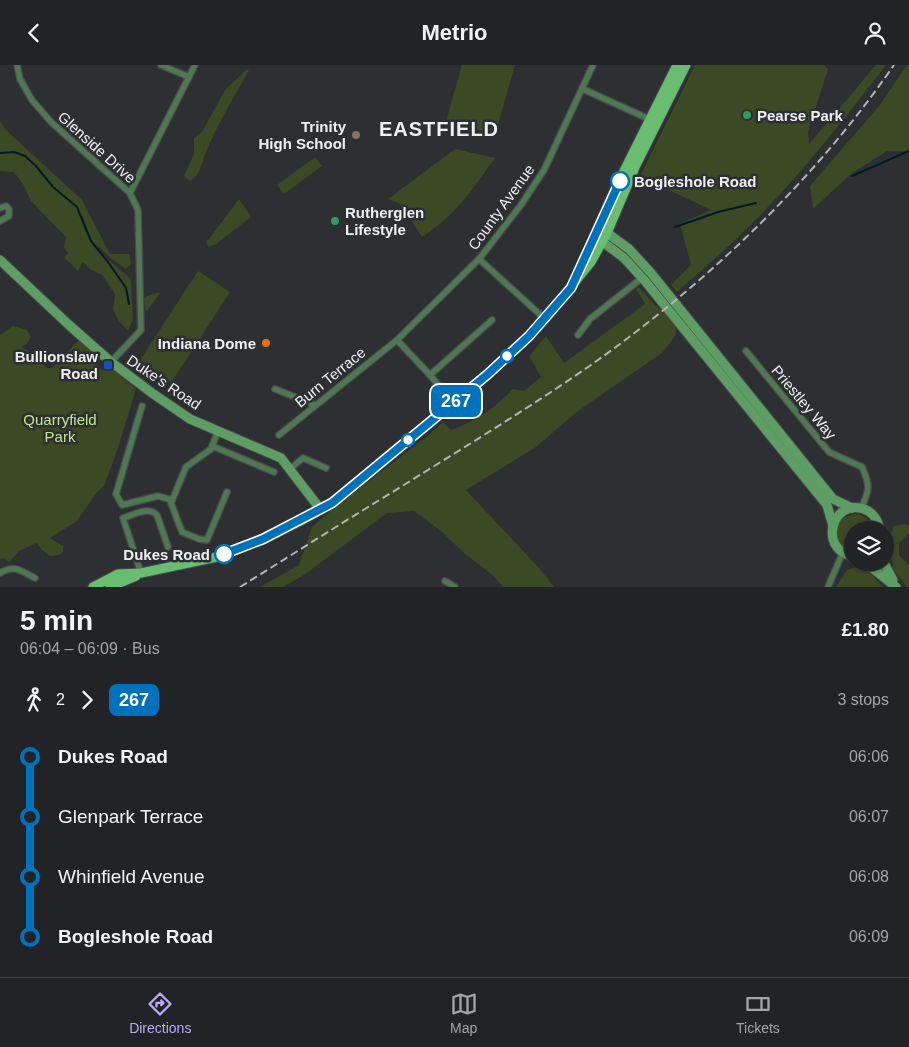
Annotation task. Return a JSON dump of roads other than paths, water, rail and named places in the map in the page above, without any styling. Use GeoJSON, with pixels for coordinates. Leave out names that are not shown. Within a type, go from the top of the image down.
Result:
{"type":"FeatureCollection","features":[{"type":"Feature","properties":{"kind":"main road"},"geometry":{"type":"LineString","coordinates":[[93,587],[118,574],[141,573],[217,557],[263,539],[321,510],[453,403],[518,346],[545,319],[571,288],[601,235],[636,165],[677,65]]}},
{"type":"Feature","properties":{"kind":"main road"},"geometry":{"type":"LineString","coordinates":[[654,121],[686,65]]}},
{"type":"Feature","properties":{"kind":"main road"},"geometry":{"type":"LineString","coordinates":[[110,587],[141,573]]}},
{"type":"Feature","properties":{"kind":"street","name":"Glenside Drive"},"geometry":{"type":"LineString","coordinates":[[16,65],[20,79],[32,100],[51,122],[130,193],[138,210],[142,330],[111,362]]}},
{"type":"Feature","properties":{"kind":"street"},"geometry":{"type":"LineString","coordinates":[[161,65],[189,77]]}},
{"type":"Feature","properties":{"kind":"street"},"geometry":{"type":"LineString","coordinates":[[130,193],[195,65]]}},
{"type":"Feature","properties":{"kind":"street","name":"County Avenue"},"geometry":{"type":"LineString","coordinates":[[397,340],[479,259],[521,205],[544,170],[593,65]]}},
{"type":"Feature","properties":{"kind":"street"},"geometry":{"type":"LineString","coordinates":[[583,89],[654,121]]}},
{"type":"Feature","properties":{"kind":"street"},"geometry":{"type":"LineString","coordinates":[[0,208],[6,206],[10,212],[9,216],[0,221]]}},
{"type":"Feature","properties":{"kind":"street"},"geometry":{"type":"LineString","coordinates":[[601,235],[642,278],[827,505],[833,526],[834,541],[843,552],[828,587]]}},
{"type":"Feature","properties":{"kind":"street"},"geometry":{"type":"LineString","coordinates":[[601,235],[629,249],[652,273],[833,499],[869,511],[875,516],[877,521]]}},
{"type":"Feature","properties":{"kind":"street"},"geometry":{"type":"LineString","coordinates":[[479,259],[545,319]]}},
{"type":"Feature","properties":{"kind":"street","name":"Duke's Road"},"geometry":{"type":"LineString","coordinates":[[0,260],[111,362],[152,393],[190,419],[281,458],[321,510]]}},
{"type":"Feature","properties":{"kind":"street"},"geometry":{"type":"LineString","coordinates":[[578,335],[590,319],[642,278]]}},
{"type":"Feature","properties":{"kind":"street"},"geometry":{"type":"LineString","coordinates":[[430,375],[492,320]]}},
{"type":"Feature","properties":{"kind":"street"},"geometry":{"type":"LineString","coordinates":[[397,340],[453,403]]}},
{"type":"Feature","properties":{"kind":"street","name":"Burn Terrace"},"geometry":{"type":"LineString","coordinates":[[278,435],[397,340]]}},
{"type":"Feature","properties":{"kind":"street","name":"Priestley Way"},"geometry":{"type":"LineString","coordinates":[[746,351],[829,452],[862,467],[869,481],[868,495],[857,508]]}},
{"type":"Feature","properties":{"kind":"street"},"geometry":{"type":"LineString","coordinates":[[275,389],[315,405]]}},
{"type":"Feature","properties":{"kind":"street"},"geometry":{"type":"LineString","coordinates":[[142,406],[116,494],[122,505],[158,496],[172,500]]}},
{"type":"Feature","properties":{"kind":"street"},"geometry":{"type":"LineString","coordinates":[[218,431],[211,449],[186,467],[172,500],[171,503],[182,532],[207,540],[227,492]]}},
{"type":"Feature","properties":{"kind":"street"},"geometry":{"type":"LineString","coordinates":[[212,446],[274,473]]}},
{"type":"Feature","properties":{"kind":"street"},"geometry":{"type":"LineString","coordinates":[[290,469],[303,458],[326,468]]}},
{"type":"Feature","properties":{"kind":"street"},"geometry":{"type":"LineString","coordinates":[[833,526],[840,514],[857,508]]}},
{"type":"Feature","properties":{"kind":"street"},"geometry":{"type":"LineString","coordinates":[[141,573],[123,518],[149,510],[154,512],[157,515],[168,547]]}},
{"type":"Feature","properties":{"kind":"street"},"geometry":{"type":"LineString","coordinates":[[0,573],[8,568],[14,568],[35,578]]}},
{"type":"Feature","properties":{"kind":"street"},"geometry":{"type":"LineString","coordinates":[[876,571],[897,587]]}},
{"type":"Feature","properties":{"kind":"street"},"geometry":{"type":"LineString","coordinates":[[887,571],[897,587]]}},
{"type":"Feature","properties":{"kind":"street"},"geometry":{"type":"LineString","coordinates":[[445,581],[454,587]]}},
{"type":"Feature","properties":{"kind":"waterway"},"geometry":{"type":"LineString","coordinates":[[852,176],[909,151]]}},
{"type":"Feature","properties":{"kind":"waterway"},"geometry":{"type":"LineString","coordinates":[[0,153],[14,152],[25,156],[53,187],[77,207],[91,241],[126,288],[129,304]]}},
{"type":"Feature","properties":{"kind":"waterway"},"geometry":{"type":"LineString","coordinates":[[675,227],[718,212],[756,203]]}},
{"type":"Feature","properties":{"kind":"railway"},"geometry":{"type":"LineString","coordinates":[[240,587],[542,398],[591,365],[676,300],[756,228],[793,190],[829,150],[894,65]]}},
{"type":"Feature","properties":{"kind":"place","name":"Pearse Park"},"geometry":{"type":"Point","coordinates":[747,115]}},
{"type":"Feature","properties":{"kind":"place","name":"Trinity High School"},"geometry":{"type":"Point","coordinates":[356,135]}},
{"type":"Feature","properties":{"kind":"place","name":"Bogleshole Road"},"geometry":{"type":"Point","coordinates":[620,181]}},
{"type":"Feature","properties":{"kind":"place","name":"Rutherglen Lifestyle"},"geometry":{"type":"Point","coordinates":[335,221]}},
{"type":"Feature","properties":{"kind":"place","name":"Indiana Dome"},"geometry":{"type":"Point","coordinates":[266,343]}},
{"type":"Feature","properties":{"kind":"place","name":"Bullionslaw Road"},"geometry":{"type":"Point","coordinates":[108,365]}},
{"type":"Feature","properties":{"kind":"place","name":"Dukes Road"},"geometry":{"type":"Point","coordinates":[224,554]}},
{"type":"Feature","properties":{"kind":"district","name":"EASTFIELD"},"geometry":{"type":"Point","coordinates":[439,129]}},
{"type":"Feature","properties":{"kind":"park label","name":"Quarryfield Park"},"geometry":{"type":"Point","coordinates":[60,428]}}]}
